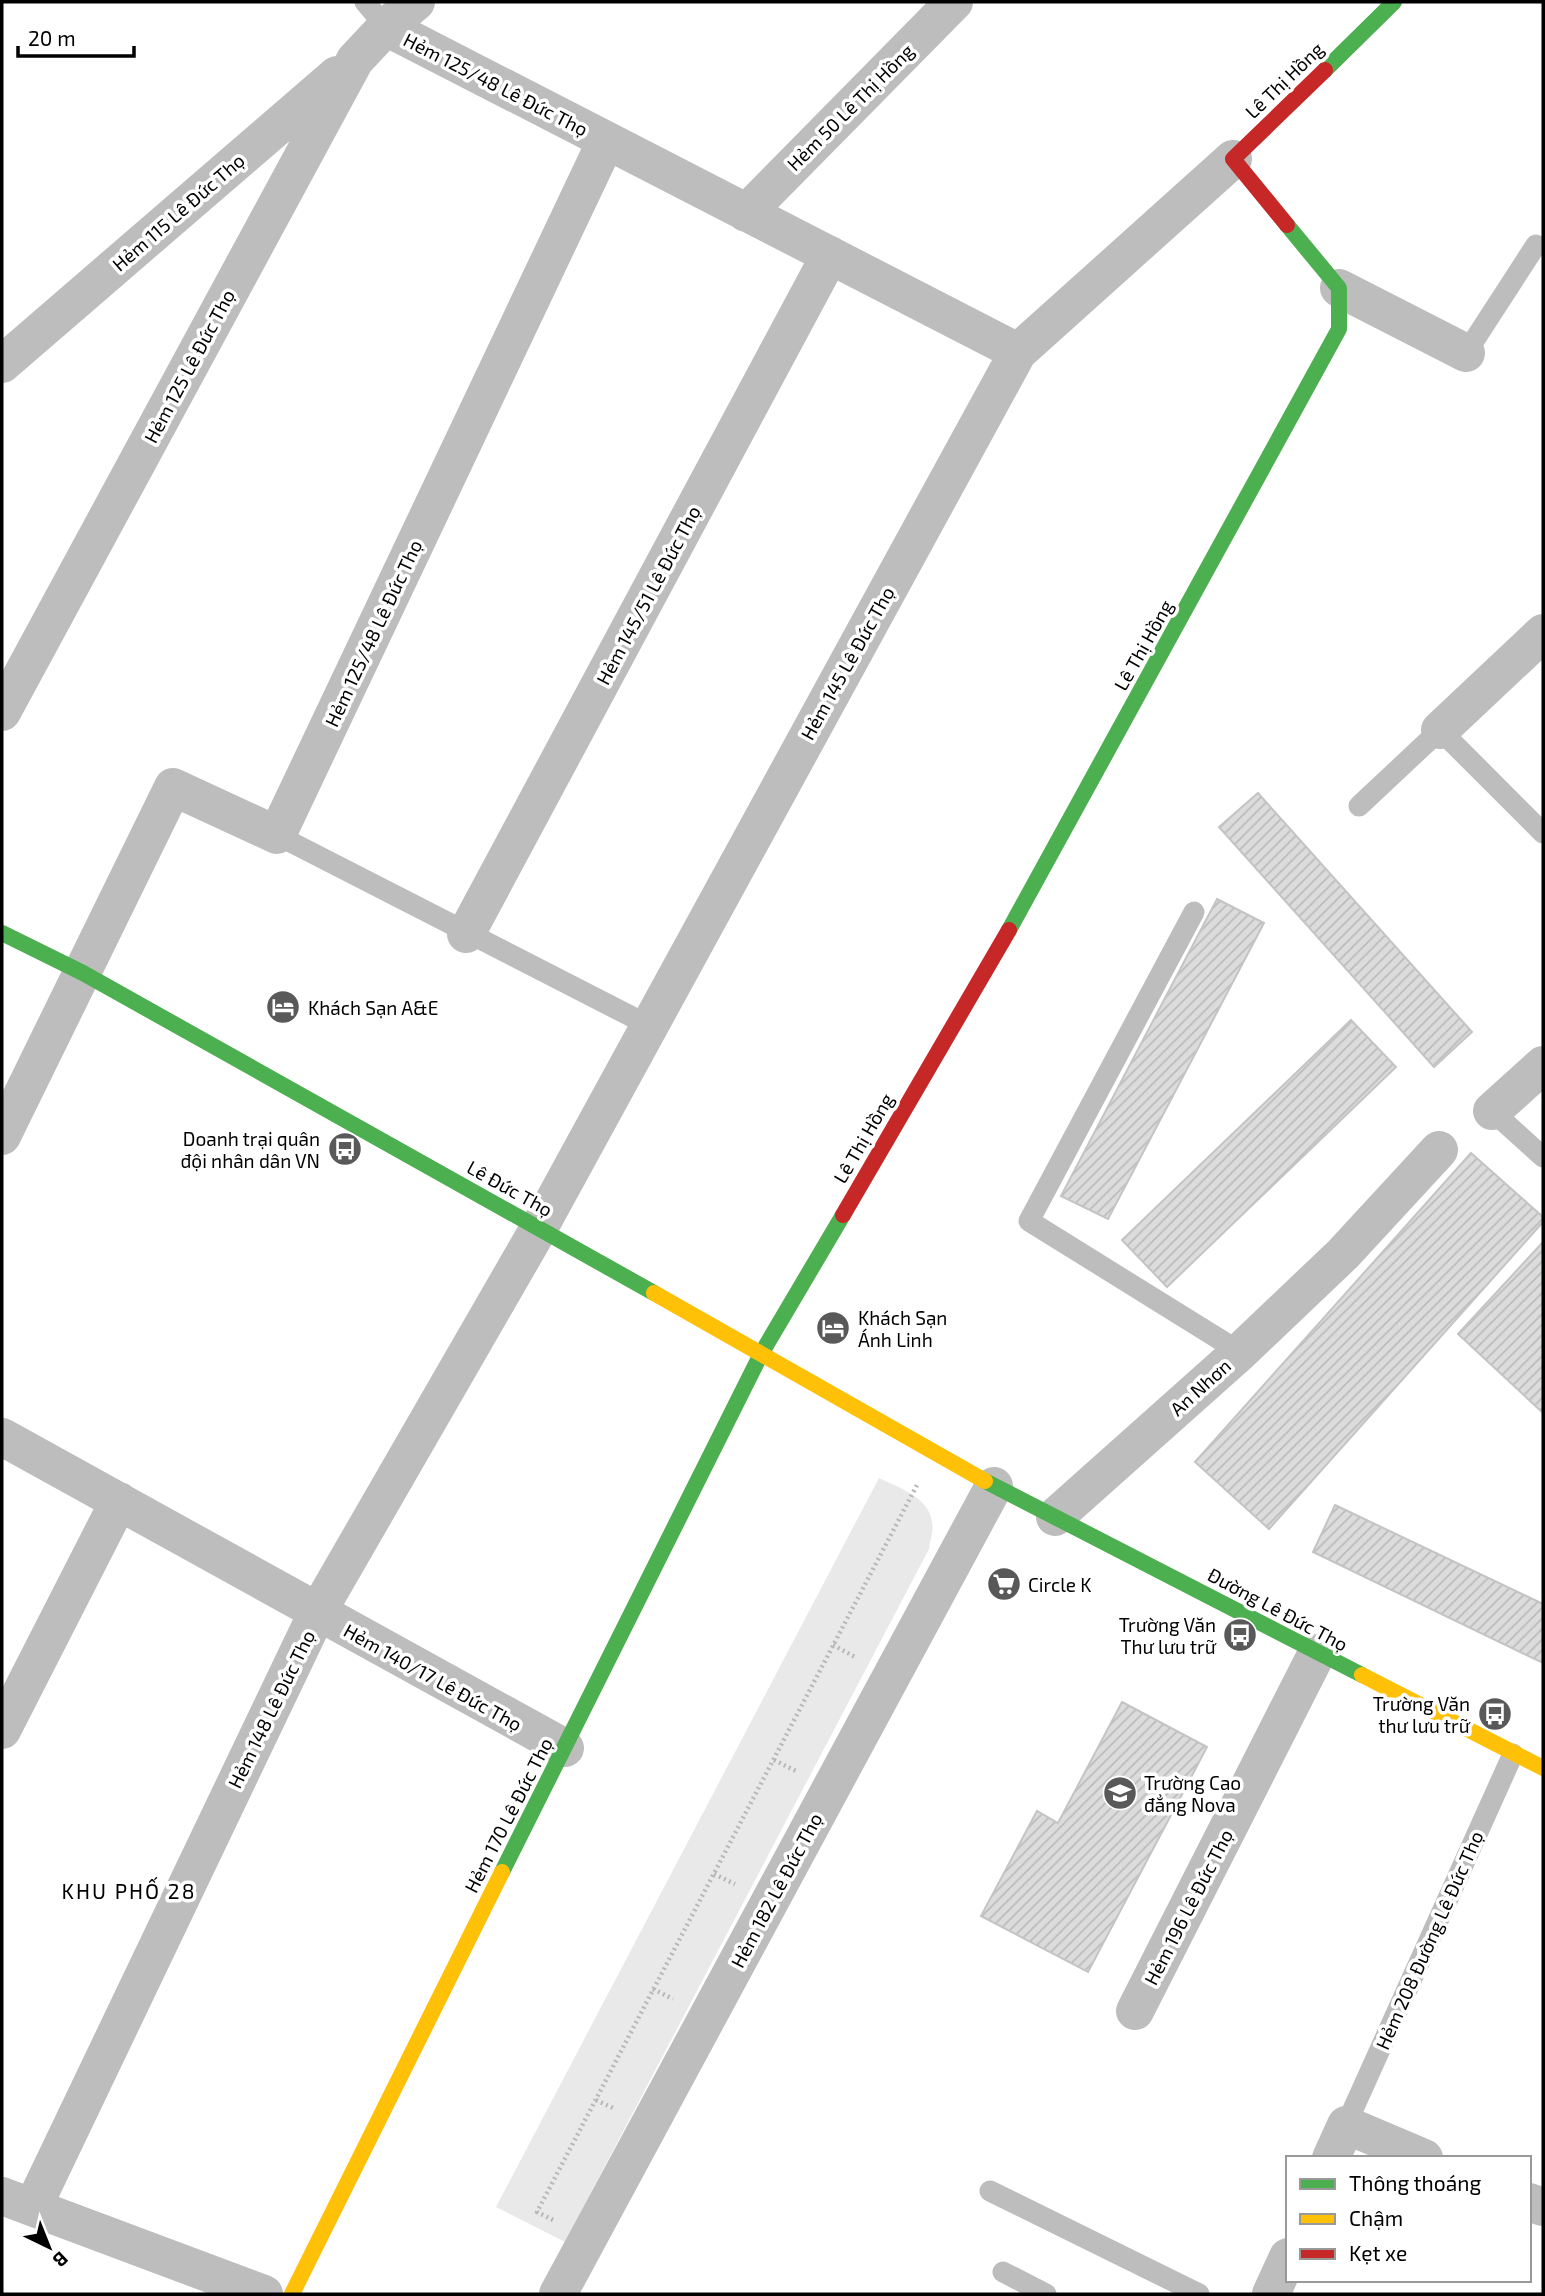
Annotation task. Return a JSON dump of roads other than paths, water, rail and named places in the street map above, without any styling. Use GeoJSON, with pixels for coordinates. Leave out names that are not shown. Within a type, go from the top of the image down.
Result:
{"type":"FeatureCollection","features":[{"type":"Feature","properties":{"kind":"street","name":"Hẻm 125 Lê Đức Thọ"},"geometry":{"type":"LineString","coordinates":[[2,712],[355,60],[375,15],[416,2]]}},
{"type":"Feature","properties":{"kind":"street","name":"Hẻm 50 Lê Thị Hồng"},"geometry":{"type":"LineString","coordinates":[[746,212],[954,2]]}},
{"type":"Feature","properties":{"kind":"street","name":"Lê Thị Hồng"},"geometry":{"type":"LineString","coordinates":[[1233,159],[1388,4]]}},
{"type":"Feature","properties":{"kind":"street","name":"Hẻm 125/48 Lê Đức Thọ"},"geometry":{"type":"LineString","coordinates":[[375,15],[606,141],[746,212]]}},
{"type":"Feature","properties":{"kind":"street","name":"Hẻm 115 Lê Đức Thọ"},"geometry":{"type":"LineString","coordinates":[[2,364],[355,60]]}},
{"type":"Feature","properties":{"kind":"street","name":"Hẻm 125/48 Lê Đức Thọ"},"geometry":{"type":"LineString","coordinates":[[277,835],[606,141]]}},
{"type":"Feature","properties":{"kind":"street"},"geometry":{"type":"LineString","coordinates":[[1233,159],[1339,288],[1466,353]]}},
{"type":"Feature","properties":{"kind":"street","name":"Hẻm 145 Lê Đức Thọ"},"geometry":{"type":"LineString","coordinates":[[539,1228],[1018,352],[1233,159]]}},
{"type":"Feature","properties":{"kind":"street"},"geometry":{"type":"LineString","coordinates":[[746,212],[1018,352]]}},
{"type":"Feature","properties":{"kind":"street","name":"Hẻm 145/51 Lê Đức Thọ"},"geometry":{"type":"LineString","coordinates":[[466,934],[830,255]]}},
{"type":"Feature","properties":{"kind":"street","name":"Lê Thị Hồng"},"geometry":{"type":"LineString","coordinates":[[761,1354],[1005,938],[1339,329],[1339,288]]}},
{"type":"Feature","properties":{"kind":"street"},"geometry":{"type":"LineString","coordinates":[[1440,730],[1543,633]]}},
{"type":"Feature","properties":{"kind":"street"},"geometry":{"type":"LineString","coordinates":[[2,1136],[173,787],[277,835]]}},
{"type":"Feature","properties":{"kind":"street","name":"Lê Đức Thọ"},"geometry":{"type":"LineString","coordinates":[[2,933],[83,973],[994,1486]]}},
{"type":"Feature","properties":{"kind":"street"},"geometry":{"type":"LineString","coordinates":[[1492,1111],[1543,1065]]}},
{"type":"Feature","properties":{"kind":"street","name":"An Nhơn"},"geometry":{"type":"LineString","coordinates":[[1055,1517],[1240,1352],[1343,1254],[1439,1150]]}},
{"type":"Feature","properties":{"kind":"street","name":"Hẻm 148 Lê Đức Thọ"},"geometry":{"type":"LineString","coordinates":[[17,2201],[317,1613],[539,1228]]}},
{"type":"Feature","properties":{"kind":"street","name":"Hẻm 170 Lê Đức Thọ"},"geometry":{"type":"LineString","coordinates":[[292,2294],[761,1354]]}},
{"type":"Feature","properties":{"kind":"street","name":"Hẻm 140/17 Lê Đức Thọ"},"geometry":{"type":"LineString","coordinates":[[2,1437],[565,1748]]}},
{"type":"Feature","properties":{"kind":"street","name":"Đường Lê Đức Thọ"},"geometry":{"type":"LineString","coordinates":[[994,1486],[1543,1768]]}},
{"type":"Feature","properties":{"kind":"street","name":"Hẻm 182 Lê Đức Thọ"},"geometry":{"type":"LineString","coordinates":[[558,2294],[994,1486]]}},
{"type":"Feature","properties":{"kind":"street"},"geometry":{"type":"LineString","coordinates":[[2,1730],[119,1501]]}},
{"type":"Feature","properties":{"kind":"street","name":"Hẻm 196 Lê Đức Thọ"},"geometry":{"type":"LineString","coordinates":[[1135,2011],[1317,1653]]}},
{"type":"Feature","properties":{"kind":"street"},"geometry":{"type":"LineString","coordinates":[[1338,2141],[1414,2156]]}},
{"type":"Feature","properties":{"kind":"street"},"geometry":{"type":"LineString","coordinates":[[17,2201],[264,2294]]}},
{"type":"Feature","properties":{"kind":"street"},"geometry":{"type":"LineString","coordinates":[[1271,2294],[1286,2261]]}},
{"type":"Feature","properties":{"kind":"lane"},"geometry":{"type":"LineString","coordinates":[[1466,353],[1536,245]]}},
{"type":"Feature","properties":{"kind":"lane"},"geometry":{"type":"LineString","coordinates":[[1359,806],[1440,730],[1543,833]]}},
{"type":"Feature","properties":{"kind":"lane"},"geometry":{"type":"LineString","coordinates":[[277,835],[648,1025]]}},
{"type":"Feature","properties":{"kind":"lane"},"geometry":{"type":"LineString","coordinates":[[1194,912],[1028,1221],[1240,1352]]}},
{"type":"Feature","properties":{"kind":"lane"},"geometry":{"type":"LineString","coordinates":[[1492,1111],[1543,1157]]}},
{"type":"Feature","properties":{"kind":"lane","name":"Hẻm 208 Đường Lê Đức Thọ"},"geometry":{"type":"LineString","coordinates":[[1338,2141],[1513,1754]]}},
{"type":"Feature","properties":{"kind":"lane"},"geometry":{"type":"LineString","coordinates":[[990,2191],[1199,2294]]}},
{"type":"Feature","properties":{"kind":"lane"},"geometry":{"type":"LineString","coordinates":[[1003,2272],[1046,2294]]}},
{"type":"Feature","properties":{"kind":"place","name":"Khách Sạn A&E"},"geometry":{"type":"Point","coordinates":[283,1007]}},
{"type":"Feature","properties":{"kind":"place","name":"Doanh trại quân đội nhân dân VN"},"geometry":{"type":"Point","coordinates":[345,1149]}},
{"type":"Feature","properties":{"kind":"place","name":"Khách Sạn Ánh Linh"},"geometry":{"type":"Point","coordinates":[833,1328]}},
{"type":"Feature","properties":{"kind":"place","name":"Circle K"},"geometry":{"type":"Point","coordinates":[1004,1584]}},
{"type":"Feature","properties":{"kind":"place","name":"Trường Văn Thư lưu trữ"},"geometry":{"type":"Point","coordinates":[1240,1635]}},
{"type":"Feature","properties":{"kind":"place","name":"Trường Văn thư lưu trữ"},"geometry":{"type":"Point","coordinates":[1495,1714]}},
{"type":"Feature","properties":{"kind":"place","name":"Trường Cao đẳng Nova"},"geometry":{"type":"Point","coordinates":[1120,1793]}},
{"type":"Feature","properties":{"kind":"district","name":"KHU PHỐ 28"},"geometry":{"type":"Point","coordinates":[129,1890]}}]}
